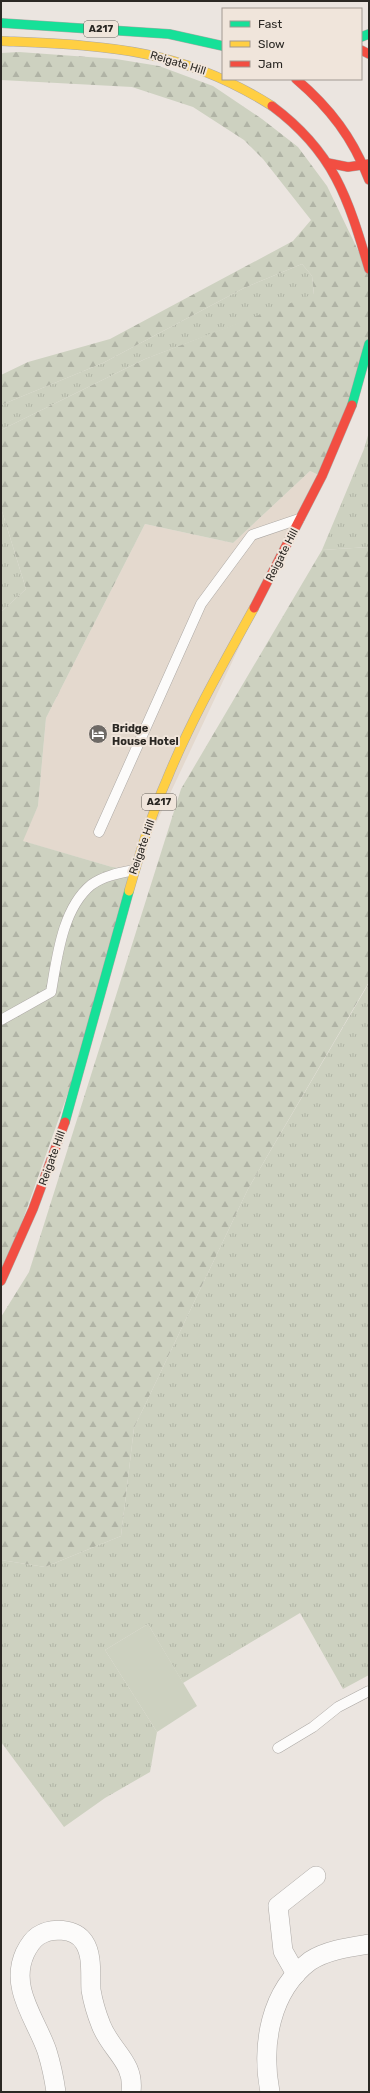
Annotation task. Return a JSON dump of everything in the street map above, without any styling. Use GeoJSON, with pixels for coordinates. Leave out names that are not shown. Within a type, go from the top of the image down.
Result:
{"type":"FeatureCollection","features":[{"type":"Feature","properties":{"kind":"main road"},"geometry":{"type":"LineString","coordinates":[[1,14],[61,17]]}},
{"type":"Feature","properties":{"kind":"main road"},"geometry":{"type":"LineString","coordinates":[[140,22],[181,26]]}},
{"type":"Feature","properties":{"kind":"main road","name":"Reigate Hill"},"geometry":{"type":"LineString","coordinates":[[1,23],[169,34],[222,46]]}},
{"type":"Feature","properties":{"kind":"main road","name":"Reigate Hill"},"geometry":{"type":"LineString","coordinates":[[1,41],[109,48],[151,54],[198,67],[222,79]]}},
{"type":"Feature","properties":{"kind":"main road","name":"Reigate Hill"},"geometry":{"type":"LineString","coordinates":[[225,80],[262,98],[305,134],[328,163],[352,210],[369,269]]}},
{"type":"Feature","properties":{"kind":"main road"},"geometry":{"type":"LineString","coordinates":[[297,80],[317,96],[337,117],[367,165],[369,180]]}},
{"type":"Feature","properties":{"kind":"main road"},"geometry":{"type":"LineString","coordinates":[[328,163],[340,167],[367,165]]}},
{"type":"Feature","properties":{"kind":"main road","name":"Reigate Hill"},"geometry":{"type":"LineString","coordinates":[[1,1281],[18,1247],[61,1135],[134,870],[166,780],[208,688],[263,591],[300,518],[323,477],[342,432],[363,372],[369,344]]}},
{"type":"Feature","properties":{"kind":"street"},"geometry":{"type":"LineString","coordinates":[[296,1974],[283,1951],[278,1906],[316,1876]]}},
{"type":"Feature","properties":{"kind":"street"},"geometry":{"type":"LineString","coordinates":[[56,2092],[47,2051],[25,2004],[20,1975],[23,1958],[29,1945],[38,1936],[51,1931],[64,1930],[75,1934],[84,1942],[88,1954],[91,1992],[101,2026],[131,2072],[131,2092]]}},
{"type":"Feature","properties":{"kind":"street"},"geometry":{"type":"LineString","coordinates":[[270,2092],[267,2074],[266,2045],[273,2014],[286,1986],[296,1974],[312,1960],[342,1948],[369,1944]]}},
{"type":"Feature","properties":{"kind":"lane"},"geometry":{"type":"LineString","coordinates":[[99,832],[201,604],[252,535],[300,518]]}},
{"type":"Feature","properties":{"kind":"lane"},"geometry":{"type":"LineString","coordinates":[[1,1020],[51,992],[59,941],[77,901],[91,885],[113,874],[134,870]]}},
{"type":"Feature","properties":{"kind":"lane"},"geometry":{"type":"LineString","coordinates":[[278,1748],[313,1727],[338,1707],[369,1691]]}},
{"type":"Feature","properties":{"kind":"shaded area"},"geometry":{"type":"Polygon","coordinates":[[[310,471],[323,477],[300,518],[134,870],[112,867],[22,841],[38,806],[46,718],[145,524],[233,543],[310,471]]]}},
{"type":"Feature","properties":{"kind":"green space"},"geometry":{"type":"Polygon","coordinates":[[[19,52],[116,59],[159,66],[213,86],[262,119],[298,147],[327,186],[369,273],[369,344],[323,477],[310,471],[233,543],[145,524],[46,718],[38,806],[23,841],[112,867],[134,870],[95,1017],[1,1281],[1,612],[26,589],[1,508],[1,430],[145,359],[314,294],[312,276],[302,264],[244,288],[103,363],[1,405],[1,375],[28,362],[110,339],[293,241],[311,220],[263,159],[244,140],[193,107],[132,87],[1,80],[1,53],[19,52]]]}},
{"type":"Feature","properties":{"kind":"green space"},"geometry":{"type":"Polygon","coordinates":[[[302,264],[312,276],[314,295],[145,359],[1,430],[1,405],[103,363],[244,288],[302,264]]]}},
{"type":"Feature","properties":{"kind":"green space"},"geometry":{"type":"Polygon","coordinates":[[[369,432],[369,547],[322,550],[364,449],[369,432]]]}},
{"type":"Feature","properties":{"kind":"green space"},"geometry":{"type":"Polygon","coordinates":[[[1,508],[26,589],[1,612],[1,508]]]}},
{"type":"Feature","properties":{"kind":"green space"},"geometry":{"type":"Polygon","coordinates":[[[369,547],[369,982],[248,1189],[134,1428],[121,1536],[45,1567],[1,1560],[1,1317],[29,1272],[181,789],[322,550],[369,547]]]}},
{"type":"Feature","properties":{"kind":"green space"},"geometry":{"type":"Polygon","coordinates":[[[369,983],[369,1675],[343,1689],[300,1613],[183,1683],[148,1624],[105,1650],[157,1732],[150,1772],[105,1798],[64,1827],[1,1742],[1,1560],[45,1567],[121,1536],[134,1428],[248,1189],[369,983]]]}},
{"type":"Feature","properties":{"kind":"green space"},"geometry":{"type":"Polygon","coordinates":[[[148,1624],[197,1706],[157,1732],[105,1650],[148,1624]]]}},
{"type":"Feature","properties":{"kind":"traffic: fast"},"geometry":{"type":"LineString","coordinates":[[1,23],[169,34],[222,46]]}},
{"type":"Feature","properties":{"kind":"traffic: fast"},"geometry":{"type":"LineString","coordinates":[[362,37],[369,34]]}},
{"type":"Feature","properties":{"kind":"traffic: fast"},"geometry":{"type":"LineString","coordinates":[[352,405],[369,344]]}},
{"type":"Feature","properties":{"kind":"traffic: fast"},"geometry":{"type":"LineString","coordinates":[[65,1122],[129,891]]}},
{"type":"Feature","properties":{"kind":"traffic: slow"},"geometry":{"type":"LineString","coordinates":[[1,41],[75,45],[141,53],[173,61],[222,79]]}},
{"type":"Feature","properties":{"kind":"traffic: slow"},"geometry":{"type":"LineString","coordinates":[[224,80],[238,86],[272,106]]}},
{"type":"Feature","properties":{"kind":"traffic: slow"},"geometry":{"type":"LineString","coordinates":[[129,891],[151,820],[176,757],[208,692],[254,608]]}},
{"type":"Feature","properties":{"kind":"traffic: jam"},"geometry":{"type":"LineString","coordinates":[[362,50],[369,54]]}},
{"type":"Feature","properties":{"kind":"traffic: jam"},"geometry":{"type":"LineString","coordinates":[[297,80],[320,101],[348,137],[369,180]]}},
{"type":"Feature","properties":{"kind":"traffic: jam"},"geometry":{"type":"LineString","coordinates":[[272,106],[293,123],[310,141],[336,178],[354,220],[369,269]]}},
{"type":"Feature","properties":{"kind":"traffic: jam"},"geometry":{"type":"LineString","coordinates":[[328,163],[348,167],[369,164]]}},
{"type":"Feature","properties":{"kind":"traffic: jam"},"geometry":{"type":"LineString","coordinates":[[254,608],[322,476],[352,405]]}},
{"type":"Feature","properties":{"kind":"traffic: jam"},"geometry":{"type":"LineString","coordinates":[[1,1281],[33,1209],[65,1122]]}},
{"type":"Feature","properties":{"kind":"place","name":"Bridge House Hotel"},"geometry":{"type":"Point","coordinates":[98,734]}}]}
